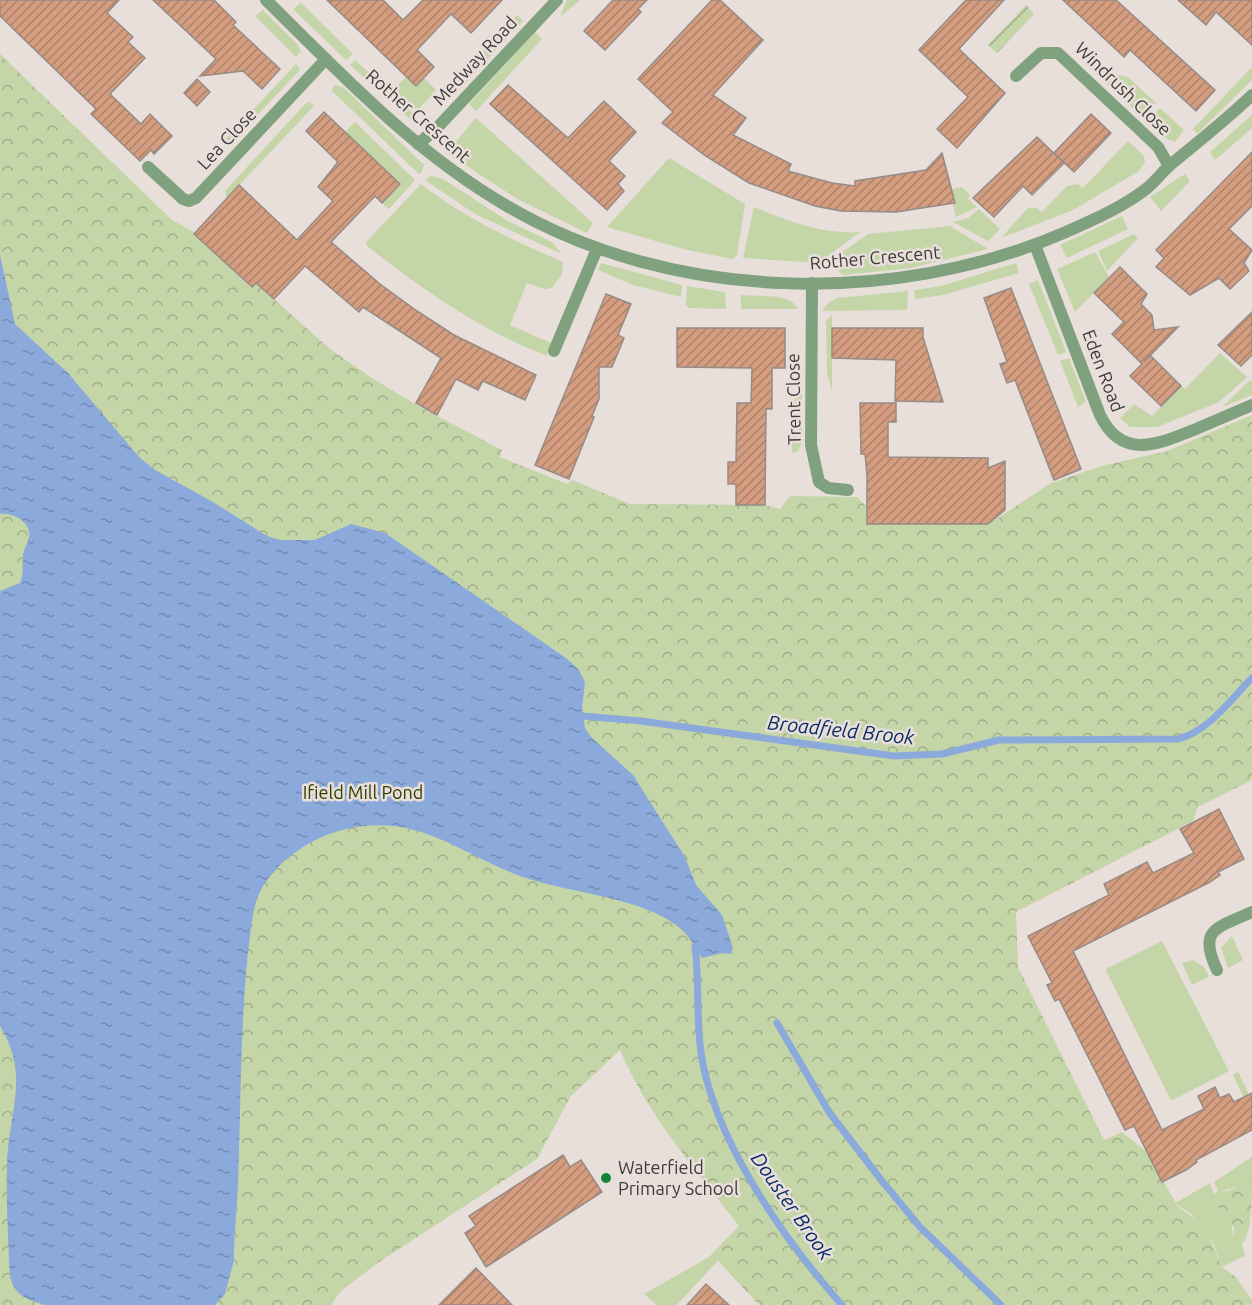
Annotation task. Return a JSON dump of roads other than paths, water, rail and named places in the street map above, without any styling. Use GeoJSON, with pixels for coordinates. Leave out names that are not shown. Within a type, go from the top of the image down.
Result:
{"type":"FeatureCollection","features":[{"type":"Feature","properties":{"kind":"street","name":"Rother Crescent"},"geometry":{"type":"LineString","coordinates":[[266,0],[326,59],[437,161],[510,208],[597,249],[652,265],[719,278],[812,283],[922,275],[961,267],[1035,245],[1088,222],[1146,189],[1169,166],[1252,95]]}},
{"type":"Feature","properties":{"kind":"street","name":"Medway Road"},"geometry":{"type":"LineString","coordinates":[[418,144],[435,130],[557,0]]}},
{"type":"Feature","properties":{"kind":"street","name":"Windrush Close"},"geometry":{"type":"LineString","coordinates":[[1016,76],[1041,53],[1058,53],[1158,147],[1169,166]]}},
{"type":"Feature","properties":{"kind":"street","name":"Lea Close"},"geometry":{"type":"LineString","coordinates":[[148,167],[183,199],[189,201],[196,198],[326,59]]}},
{"type":"Feature","properties":{"kind":"street","name":"Eden Road"},"geometry":{"type":"LineString","coordinates":[[1035,245],[1100,415],[1113,435],[1133,444],[1151,445],[1252,405]]}},
{"type":"Feature","properties":{"kind":"street"},"geometry":{"type":"LineString","coordinates":[[554,351],[597,249]]}},
{"type":"Feature","properties":{"kind":"street","name":"Trent Close"},"geometry":{"type":"LineString","coordinates":[[812,283],[811,445],[819,482],[828,488],[848,490]]}},
{"type":"Feature","properties":{"kind":"street"},"geometry":{"type":"LineString","coordinates":[[1217,970],[1208,951],[1210,936],[1216,930],[1252,912]]}},
{"type":"Feature","properties":{"kind":"water"},"geometry":{"type":"Polygon","coordinates":[[[0,255],[15,324],[68,373],[139,457],[155,470],[213,502],[267,536],[280,540],[315,540],[351,524],[385,533],[566,658],[579,670],[585,682],[582,707],[585,728],[591,737],[633,775],[685,857],[696,885],[722,915],[733,948],[730,954],[722,953],[702,958],[681,929],[666,918],[627,903],[523,877],[436,837],[406,828],[386,825],[345,829],[307,845],[290,856],[263,886],[252,918],[243,1010],[234,1260],[225,1294],[215,1305],[46,1305],[18,1293],[10,1276],[7,1165],[16,1078],[9,1044],[0,1026],[0,591],[20,583],[23,555],[29,532],[20,519],[0,514],[0,255]]]}},
{"type":"Feature","properties":{"kind":"waterway","name":"Broadfield Brook"},"geometry":{"type":"LineString","coordinates":[[582,716],[641,721],[894,756],[942,754],[999,740],[1178,739],[1200,729],[1209,722],[1252,678]]}},
{"type":"Feature","properties":{"kind":"waterway","name":"Douster Brook"},"geometry":{"type":"LineString","coordinates":[[695,946],[701,1054],[713,1100],[725,1132],[779,1225],[842,1305]]}},
{"type":"Feature","properties":{"kind":"waterway"},"geometry":{"type":"LineString","coordinates":[[777,1023],[829,1112],[882,1181],[920,1227],[1001,1305]]}},
{"type":"Feature","properties":{"kind":"place","name":"Waterfield Primary School"},"geometry":{"type":"Point","coordinates":[606,1178]}},
{"type":"Feature","properties":{"kind":"park label","name":"Ifield Mill Pond"},"geometry":{"type":"Point","coordinates":[363,793]}}]}
